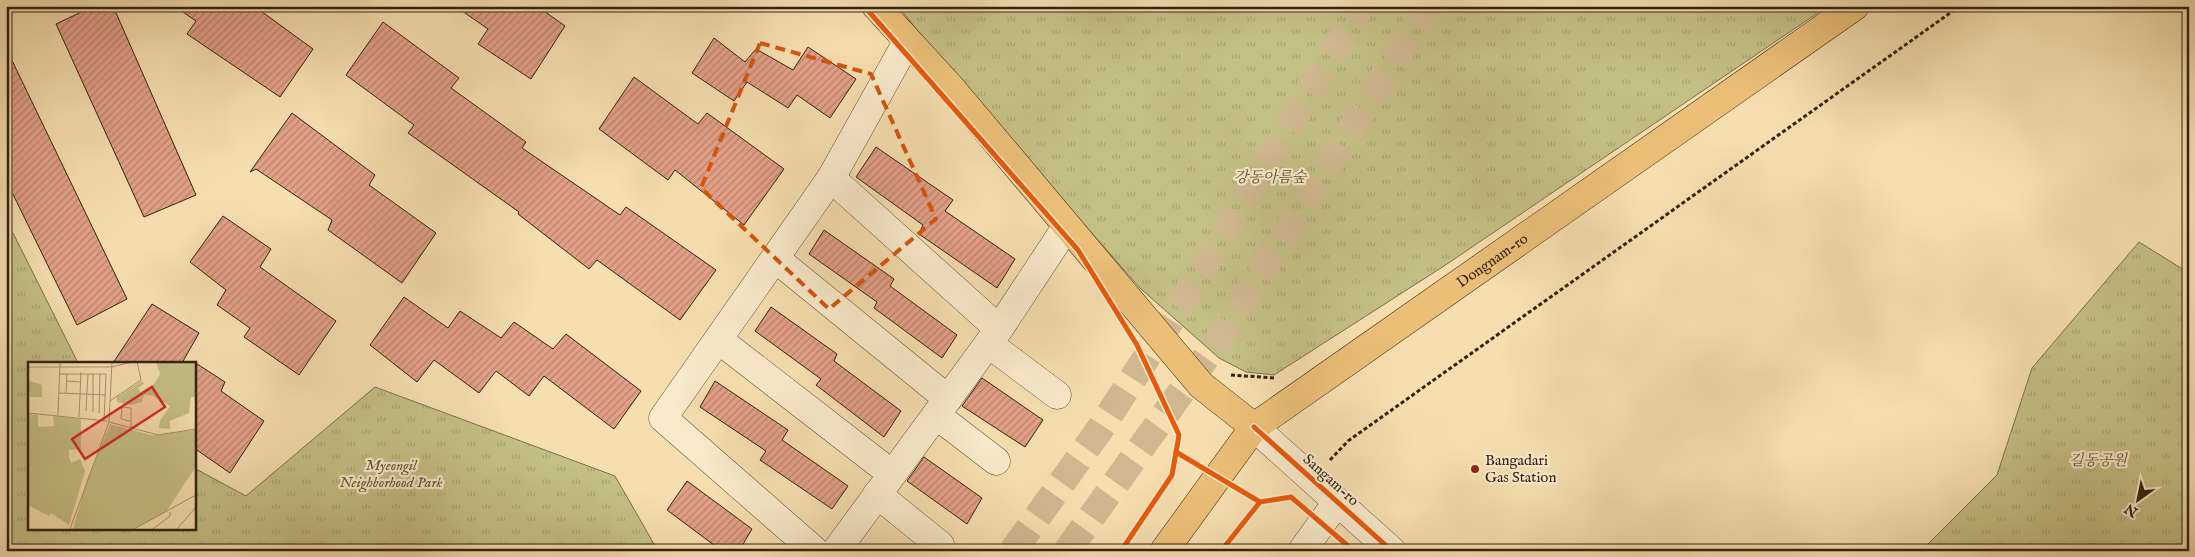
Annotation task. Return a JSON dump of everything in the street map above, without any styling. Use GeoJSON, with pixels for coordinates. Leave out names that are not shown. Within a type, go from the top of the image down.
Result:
{"type":"FeatureCollection","features":[{"type":"Feature","properties":{"kind":"main road","name":"Sangam-ro"},"geometry":{"type":"LineString","coordinates":[[876,6],[952,89],[1201,385],[1254,427]]}},
{"type":"Feature","properties":{"kind":"main road","name":"Dongnam-ro"},"geometry":{"type":"LineString","coordinates":[[1164,551],[1254,427],[1855,6]]}},
{"type":"Feature","properties":{"kind":"street"},"geometry":{"type":"LineString","coordinates":[[815,551],[663,418],[831,178],[907,42]]}},
{"type":"Feature","properties":{"kind":"street"},"geometry":{"type":"LineString","coordinates":[[831,178],[1057,395]]}},
{"type":"Feature","properties":{"kind":"street"},"geometry":{"type":"LineString","coordinates":[[836,551],[994,336],[1063,232]]}},
{"type":"Feature","properties":{"kind":"street"},"geometry":{"type":"LineString","coordinates":[[776,259],[942,407],[996,461]]}},
{"type":"Feature","properties":{"kind":"street"},"geometry":{"type":"LineString","coordinates":[[719,340],[885,484],[940,545]]}},
{"type":"Feature","properties":{"kind":"street","name":"Sangam-ro"},"geometry":{"type":"LineString","coordinates":[[1254,427],[1392,551]]}},
{"type":"Feature","properties":{"kind":"street"},"geometry":{"type":"LineString","coordinates":[[1302,551],[1337,502]]}},
{"type":"Feature","properties":{"kind":"path"},"geometry":{"type":"LineString","coordinates":[[1311,478],[1348,442],[1960,6]]}},
{"type":"Feature","properties":{"kind":"path"},"geometry":{"type":"LineString","coordinates":[[1224,369],[1231,374],[1273,379],[1281,375]]}},
{"type":"Feature","properties":{"kind":"highlighted area"},"geometry":{"type":"Polygon","coordinates":[[[760,43],[871,74],[936,219],[829,309],[701,188],[760,43]]]}},
{"type":"Feature","properties":{"kind":"green space","name":"강동아름숲"},"geometry":{"type":"Polygon","coordinates":[[[898,6],[1828,6],[1444,266],[1274,375],[1246,372],[1219,358],[1140,288],[957,80],[898,6]]]}},
{"type":"Feature","properties":{"kind":"green space","name":"Myeongil Neighborhood Park"},"geometry":{"type":"Polygon","coordinates":[[[6,219],[78,362],[28,362],[28,530],[195,530],[195,469],[246,496],[375,387],[615,476],[658,551],[6,551],[6,219]]]}},
{"type":"Feature","properties":{"kind":"green space","name":"길동공원"},"geometry":{"type":"Polygon","coordinates":[[[2139,242],[2189,273],[2189,551],[1921,551],[1997,475],[2032,368],[2139,242]]]}},
{"type":"Feature","properties":{"kind":"building"},"geometry":{"type":"Polygon","coordinates":[[[94,6],[113,6],[196,195],[144,217],[56,24],[94,6]]]}},
{"type":"Feature","properties":{"kind":"building"},"geometry":{"type":"Polygon","coordinates":[[[174,6],[254,6],[313,49],[280,97],[187,34],[196,21],[174,6]]]}},
{"type":"Feature","properties":{"kind":"building"},"geometry":{"type":"Polygon","coordinates":[[[455,6],[537,6],[565,26],[531,79],[478,44],[488,29],[455,6]]]}},
{"type":"Feature","properties":{"kind":"building"},"geometry":{"type":"Polygon","coordinates":[[[383,22],[459,78],[451,88],[526,142],[522,148],[620,215],[626,207],[716,270],[680,320],[597,260],[589,269],[518,214],[519,212],[408,133],[414,125],[346,75],[383,22]]]}},
{"type":"Feature","properties":{"kind":"building"},"geometry":{"type":"Polygon","coordinates":[[[714,38],[745,62],[756,49],[793,70],[808,47],[856,79],[830,118],[797,95],[788,108],[747,82],[734,101],[692,73],[714,38]]]}},
{"type":"Feature","properties":{"kind":"building"},"geometry":{"type":"Polygon","coordinates":[[[6,48],[127,299],[77,325],[6,180],[6,48]]]}},
{"type":"Feature","properties":{"kind":"building"},"geometry":{"type":"Polygon","coordinates":[[[634,77],[698,124],[707,113],[784,169],[744,225],[675,170],[668,180],[599,129],[634,77]]]}},
{"type":"Feature","properties":{"kind":"building"},"geometry":{"type":"Polygon","coordinates":[[[292,113],[375,175],[369,185],[436,233],[402,283],[328,230],[332,220],[256,169],[250,172],[292,113]]]}},
{"type":"Feature","properties":{"kind":"building"},"geometry":{"type":"Polygon","coordinates":[[[876,147],[953,200],[945,211],[1015,259],[997,288],[919,234],[923,225],[856,177],[876,147]]]}},
{"type":"Feature","properties":{"kind":"building"},"geometry":{"type":"Polygon","coordinates":[[[223,216],[271,249],[260,267],[336,321],[299,375],[244,337],[250,328],[217,305],[226,290],[190,262],[223,216]]]}},
{"type":"Feature","properties":{"kind":"building"},"geometry":{"type":"Polygon","coordinates":[[[824,230],[894,279],[890,286],[957,335],[942,358],[874,308],[877,302],[809,254],[824,230]]]}},
{"type":"Feature","properties":{"kind":"building"},"geometry":{"type":"Polygon","coordinates":[[[404,297],[448,328],[460,311],[501,338],[514,322],[553,349],[566,334],[641,391],[614,429],[544,376],[529,396],[496,371],[479,393],[434,360],[417,382],[370,345],[404,297]]]}},
{"type":"Feature","properties":{"kind":"building"},"geometry":{"type":"Polygon","coordinates":[[[152,304],[199,333],[183,362],[114,362],[152,304]]]}},
{"type":"Feature","properties":{"kind":"building"},"geometry":{"type":"Polygon","coordinates":[[[771,307],[837,354],[834,361],[901,411],[884,437],[816,385],[821,379],[755,331],[771,307]]]}},
{"type":"Feature","properties":{"kind":"building"},"geometry":{"type":"Polygon","coordinates":[[[195,363],[225,382],[221,391],[264,421],[230,473],[195,449],[195,363]]]}},
{"type":"Feature","properties":{"kind":"building"},"geometry":{"type":"Polygon","coordinates":[[[982,378],[1043,420],[1025,447],[962,406],[982,378]]]}},
{"type":"Feature","properties":{"kind":"building"},"geometry":{"type":"Polygon","coordinates":[[[715,381],[788,430],[782,440],[848,486],[832,509],[760,460],[766,451],[700,407],[715,381]]]}},
{"type":"Feature","properties":{"kind":"building"},"geometry":{"type":"Polygon","coordinates":[[[924,457],[982,498],[967,524],[907,481],[924,457]]]}},
{"type":"Feature","properties":{"kind":"building"},"geometry":{"type":"Polygon","coordinates":[[[687,481],[752,529],[739,551],[722,551],[667,510],[687,481]]]}},
{"type":"Feature","properties":{"kind":"tunnel"},"geometry":{"type":"LineString","coordinates":[[1013,551],[1100,429],[1187,295],[1361,6]]}},
{"type":"Feature","properties":{"kind":"tunnel"},"geometry":{"type":"LineString","coordinates":[[1067,551],[1222,335],[1428,6]]}},
{"type":"Feature","properties":{"kind":"cycle path"},"geometry":{"type":"LineString","coordinates":[[864,6],[1078,250],[1137,345],[1179,435],[1172,475],[1121,551]]}},
{"type":"Feature","properties":{"kind":"cycle path"},"geometry":{"type":"LineString","coordinates":[[1254,427],[1392,551]]}},
{"type":"Feature","properties":{"kind":"cycle path"},"geometry":{"type":"LineString","coordinates":[[1176,452],[1260,502],[1291,497],[1354,551]]}},
{"type":"Feature","properties":{"kind":"cycle path"},"geometry":{"type":"LineString","coordinates":[[1221,551],[1260,502]]}},
{"type":"Feature","properties":{"kind":"place","name":"Bangadari Gas Station"},"geometry":{"type":"Point","coordinates":[1475,469]}}]}
